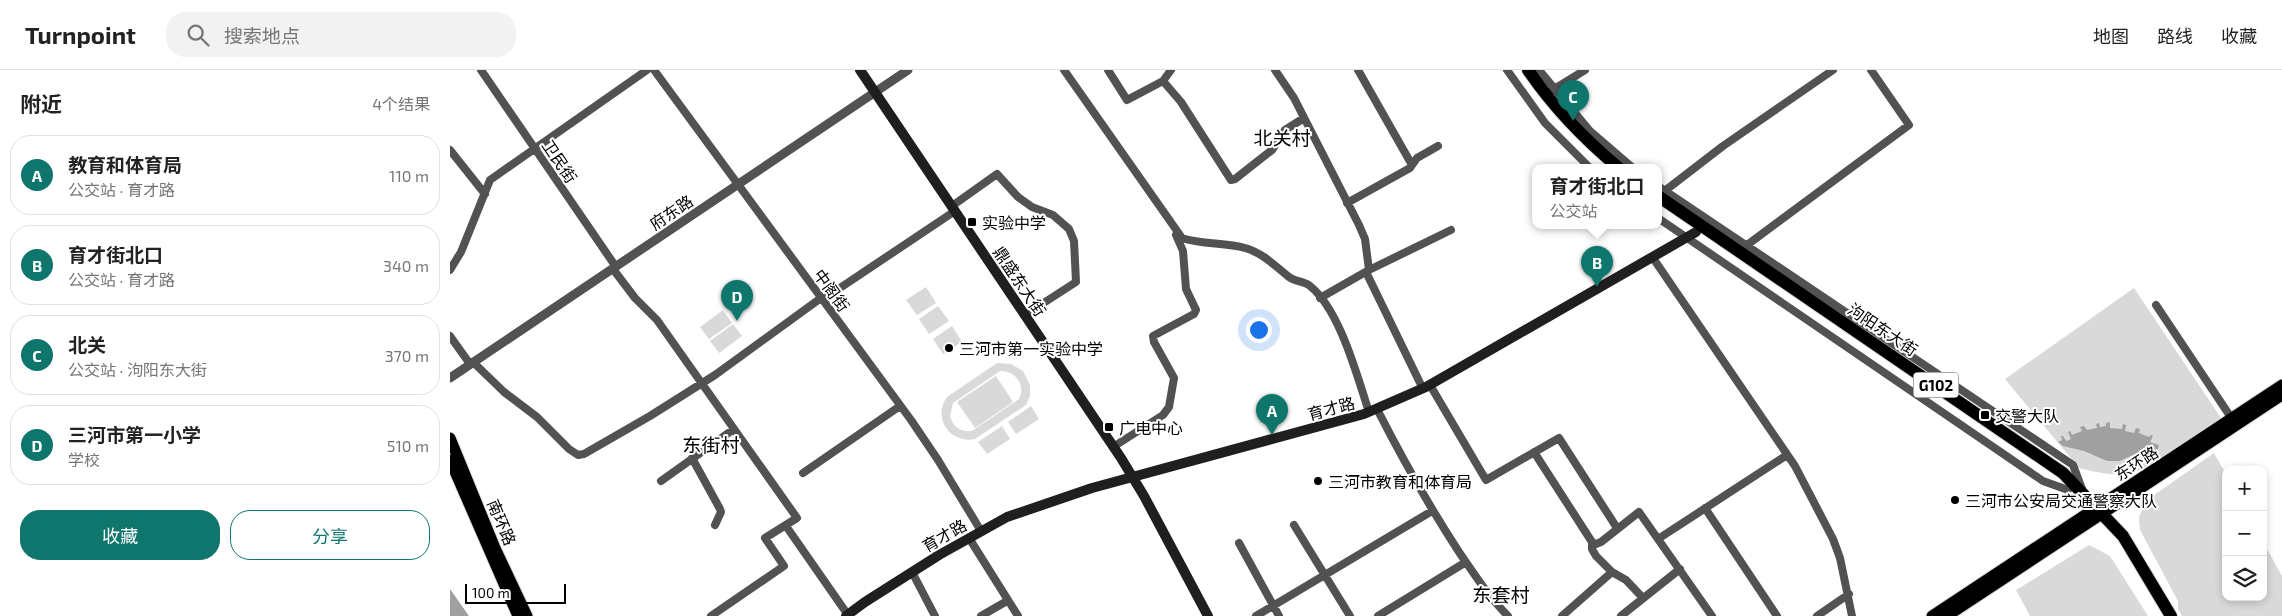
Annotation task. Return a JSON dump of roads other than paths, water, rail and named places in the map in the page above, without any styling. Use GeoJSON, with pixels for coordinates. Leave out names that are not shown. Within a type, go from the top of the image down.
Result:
{"type":"FeatureCollection","features":[{"type":"Feature","properties":{"kind":"highway"},"geometry":{"type":"LineString","coordinates":[[1519,70],[1552,116],[1602,164]]}},
{"type":"Feature","properties":{"kind":"highway"},"geometry":{"type":"LineString","coordinates":[[1528,70],[1549,92],[1579,132],[1615,164]]}},
{"type":"Feature","properties":{"kind":"highway","name":"泃阳东大街"},"geometry":{"type":"LineString","coordinates":[[1662,195],[1742,248],[2059,470],[2084,494],[2116,540],[2162,616]]}},
{"type":"Feature","properties":{"kind":"highway","name":"泃阳东大街"},"geometry":{"type":"LineString","coordinates":[[1662,209],[1692,235],[2050,473],[2123,536],[2171,616]]}},
{"type":"Feature","properties":{"kind":"main road","name":"鼎盛东大街"},"geometry":{"type":"LineString","coordinates":[[860,70],[1113,447],[1132,477],[1208,616]]}},
{"type":"Feature","properties":{"kind":"main road","name":"育才路"},"geometry":{"type":"LineString","coordinates":[[847,615],[912,572],[1007,517],[1053,500],[1132,477],[1373,411],[1426,387],[1692,235]]}},
{"type":"Feature","properties":{"kind":"main road","name":"东环路"},"geometry":{"type":"LineString","coordinates":[[1947,616],[2282,385]]}},
{"type":"Feature","properties":{"kind":"main road","name":"东环路"},"geometry":{"type":"LineString","coordinates":[[1932,616],[2282,395]]}},
{"type":"Feature","properties":{"kind":"main road","name":"南环路"},"geometry":{"type":"LineString","coordinates":[[450,438],[495,548],[527,616]]}},
{"type":"Feature","properties":{"kind":"main road","name":"南环路"},"geometry":{"type":"LineString","coordinates":[[450,460],[518,616]]}},
{"type":"Feature","properties":{"kind":"street","name":"卫民街"},"geometry":{"type":"LineString","coordinates":[[481,70],[635,298],[657,320],[797,518],[786,526]]}},
{"type":"Feature","properties":{"kind":"street"},"geometry":{"type":"LineString","coordinates":[[450,270],[461,252],[490,180],[647,70]]}},
{"type":"Feature","properties":{"kind":"street","name":"中阁街"},"geometry":{"type":"LineString","coordinates":[[654,70],[900,406],[938,460],[981,531]]}},
{"type":"Feature","properties":{"kind":"street","name":"府东路"},"geometry":{"type":"LineString","coordinates":[[450,378],[908,70]]}},
{"type":"Feature","properties":{"kind":"street"},"geometry":{"type":"LineString","coordinates":[[1064,70],[1175,231],[1182,238],[1244,247],[1256,252],[1291,278],[1309,285],[1320,298],[1342,335],[1373,411],[1432,511],[1497,605],[1508,616]]}},
{"type":"Feature","properties":{"kind":"street"},"geometry":{"type":"LineString","coordinates":[[1108,70],[1127,100],[1163,81],[1172,70]]}},
{"type":"Feature","properties":{"kind":"street"},"geometry":{"type":"LineString","coordinates":[[1275,70],[1304,118],[1365,239],[1368,271],[1426,387],[1486,480],[1559,438],[1617,528]]}},
{"type":"Feature","properties":{"kind":"street"},"geometry":{"type":"LineString","coordinates":[[1358,70],[1412,165]]}},
{"type":"Feature","properties":{"kind":"street"},"geometry":{"type":"LineString","coordinates":[[1507,70],[1545,123],[1586,164]]}},
{"type":"Feature","properties":{"kind":"street"},"geometry":{"type":"LineString","coordinates":[[1539,70],[1549,92],[1628,164]]}},
{"type":"Feature","properties":{"kind":"street"},"geometry":{"type":"LineString","coordinates":[[1549,92],[1585,70]]}},
{"type":"Feature","properties":{"kind":"street"},"geometry":{"type":"LineString","coordinates":[[1662,193],[1724,146],[1833,70]]}},
{"type":"Feature","properties":{"kind":"street"},"geometry":{"type":"LineString","coordinates":[[1742,248],[1909,125],[1871,70]]}},
{"type":"Feature","properties":{"kind":"street"},"geometry":{"type":"LineString","coordinates":[[1163,81],[1181,102],[1231,180],[1235,180],[1272,150],[1283,133],[1304,118]]}},
{"type":"Feature","properties":{"kind":"street"},"geometry":{"type":"LineString","coordinates":[[1347,203],[1412,165],[1417,158],[1438,146]]}},
{"type":"Feature","properties":{"kind":"street"},"geometry":{"type":"LineString","coordinates":[[450,150],[485,194]]}},
{"type":"Feature","properties":{"kind":"street"},"geometry":{"type":"LineString","coordinates":[[450,336],[471,363],[504,392],[537,417],[556,438],[578,455],[590,452],[702,383],[953,209],[997,174],[1018,197],[1032,207],[1053,215],[1069,229],[1074,242],[1076,282],[1025,315]]}},
{"type":"Feature","properties":{"kind":"street"},"geometry":{"type":"LineString","coordinates":[[1662,220],[1692,235]]}},
{"type":"Feature","properties":{"kind":"street"},"geometry":{"type":"LineString","coordinates":[[1320,298],[1368,271],[1451,230]]}},
{"type":"Feature","properties":{"kind":"street"},"geometry":{"type":"LineString","coordinates":[[1113,447],[1164,415],[1169,407],[1174,378],[1154,342],[1153,336],[1194,314],[1196,310],[1186,289],[1183,251],[1175,231]]}},
{"type":"Feature","properties":{"kind":"street"},"geometry":{"type":"LineString","coordinates":[[1653,258],[1787,455],[1833,539],[1849,594],[1852,616]]}},
{"type":"Feature","properties":{"kind":"street"},"geometry":{"type":"LineString","coordinates":[[2156,305],[2232,419]]}},
{"type":"Feature","properties":{"kind":"street"},"geometry":{"type":"LineString","coordinates":[[803,473],[900,406]]}},
{"type":"Feature","properties":{"kind":"street"},"geometry":{"type":"LineString","coordinates":[[661,481],[734,429]]}},
{"type":"Feature","properties":{"kind":"street"},"geometry":{"type":"LineString","coordinates":[[1534,452],[1592,542],[1592,549],[1596,556],[1612,572],[1626,580],[1643,598]]}},
{"type":"Feature","properties":{"kind":"street"},"geometry":{"type":"LineString","coordinates":[[1658,539],[1787,455]]}},
{"type":"Feature","properties":{"kind":"street"},"geometry":{"type":"LineString","coordinates":[[692,458],[720,509],[720,516],[715,525]]}},
{"type":"Feature","properties":{"kind":"street"},"geometry":{"type":"LineString","coordinates":[[1705,508],[1777,616]]}},
{"type":"Feature","properties":{"kind":"street"},"geometry":{"type":"LineString","coordinates":[[1256,616],[1432,511]]}},
{"type":"Feature","properties":{"kind":"street"},"geometry":{"type":"LineString","coordinates":[[1592,542],[1596,544],[1601,542],[1638,512],[1712,616]]}},
{"type":"Feature","properties":{"kind":"street"},"geometry":{"type":"LineString","coordinates":[[1294,525],[1350,616]]}},
{"type":"Feature","properties":{"kind":"street"},"geometry":{"type":"LineString","coordinates":[[711,616],[784,566],[765,538],[786,526],[847,615]]}},
{"type":"Feature","properties":{"kind":"street"},"geometry":{"type":"LineString","coordinates":[[969,538],[1006,601],[1018,616]]}},
{"type":"Feature","properties":{"kind":"street"},"geometry":{"type":"LineString","coordinates":[[1240,543],[1279,616]]}},
{"type":"Feature","properties":{"kind":"street"},"geometry":{"type":"LineString","coordinates":[[1378,616],[1466,562]]}},
{"type":"Feature","properties":{"kind":"street"},"geometry":{"type":"LineString","coordinates":[[1621,616],[1680,569]]}},
{"type":"Feature","properties":{"kind":"street"},"geometry":{"type":"LineString","coordinates":[[912,572],[935,616]]}},
{"type":"Feature","properties":{"kind":"street"},"geometry":{"type":"LineString","coordinates":[[1562,616],[1612,572]]}},
{"type":"Feature","properties":{"kind":"street"},"geometry":{"type":"LineString","coordinates":[[1817,616],[1849,594]]}},
{"type":"Feature","properties":{"kind":"street"},"geometry":{"type":"LineString","coordinates":[[982,616],[1006,601]]}},
{"type":"Feature","properties":{"kind":"place","name":"北关"},"geometry":{"type":"Point","coordinates":[1573,121]}},
{"type":"Feature","properties":{"kind":"place","name":"实验中学"},"geometry":{"type":"Point","coordinates":[972,222]}},
{"type":"Feature","properties":{"kind":"place","name":"育才街北口"},"geometry":{"type":"Point","coordinates":[1597,287]}},
{"type":"Feature","properties":{"kind":"place","name":"三河市第一小学"},"geometry":{"type":"Point","coordinates":[737,321]}},
{"type":"Feature","properties":{"kind":"place","name":"三河市第一实验中学"},"geometry":{"type":"Point","coordinates":[949,348]}},
{"type":"Feature","properties":{"kind":"place","name":"交警大队"},"geometry":{"type":"Point","coordinates":[1985,415]}},
{"type":"Feature","properties":{"kind":"place","name":"广电中心"},"geometry":{"type":"Point","coordinates":[1109,427]}},
{"type":"Feature","properties":{"kind":"place","name":"教育和体育局"},"geometry":{"type":"Point","coordinates":[1272,435]}},
{"type":"Feature","properties":{"kind":"place","name":"三河市教育和体育局"},"geometry":{"type":"Point","coordinates":[1318,481]}},
{"type":"Feature","properties":{"kind":"place","name":"三河市公安局交通警察大队"},"geometry":{"type":"Point","coordinates":[1955,500]}},
{"type":"Feature","properties":{"kind":"district","name":"北关村"},"geometry":{"type":"Point","coordinates":[1282,137]}},
{"type":"Feature","properties":{"kind":"district","name":"东街村"},"geometry":{"type":"Point","coordinates":[711,444]}},
{"type":"Feature","properties":{"kind":"district","name":"东套村"},"geometry":{"type":"Point","coordinates":[1501,594]}}]}
